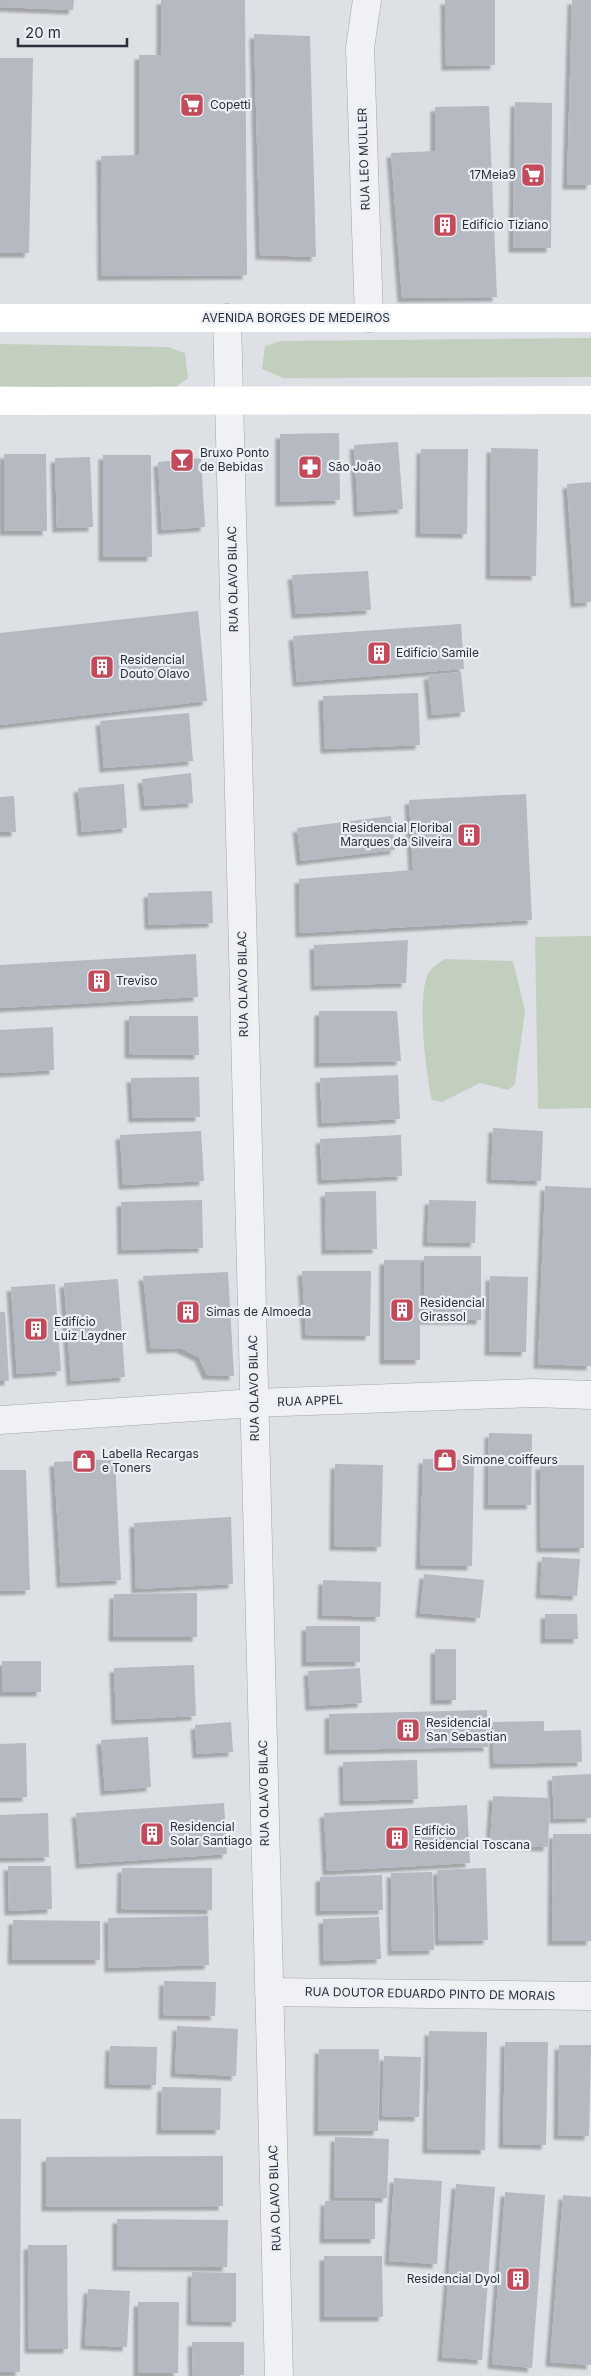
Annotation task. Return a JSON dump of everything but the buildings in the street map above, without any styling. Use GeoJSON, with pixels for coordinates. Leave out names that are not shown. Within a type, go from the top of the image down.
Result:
{"type":"FeatureCollection","features":[{"type":"Feature","properties":{"kind":"main road","name":"AVENIDA BORGES DE MEDEIROS"},"geometry":{"type":"LineString","coordinates":[[0,318],[591,318]]}},
{"type":"Feature","properties":{"kind":"main road"},"geometry":{"type":"LineString","coordinates":[[0,401],[591,400]]}},
{"type":"Feature","properties":{"kind":"street","name":"RUA LEO MULLER"},"geometry":{"type":"LineString","coordinates":[[367,0],[360,48],[369,318]]}},
{"type":"Feature","properties":{"kind":"street","name":"RUA OLAVO BILAC"},"geometry":{"type":"LineString","coordinates":[[227,318],[279,2376]]}},
{"type":"Feature","properties":{"kind":"street","name":"RUA APPEL"},"geometry":{"type":"LineString","coordinates":[[0,1420],[254,1403],[534,1393],[591,1395]]}},
{"type":"Feature","properties":{"kind":"street","name":"RUA DOUTOR EDUARDO PINTO DE MORAIS"},"geometry":{"type":"LineString","coordinates":[[269,1992],[591,1996]]}},
{"type":"Feature","properties":{"kind":"green space"},"geometry":{"type":"Polygon","coordinates":[[[591,338],[591,377],[283,378],[262,369],[265,346],[281,341],[591,338]]]}},
{"type":"Feature","properties":{"kind":"green space"},"geometry":{"type":"Polygon","coordinates":[[[0,344],[168,347],[185,353],[188,378],[172,390],[0,386],[0,344]]]}},
{"type":"Feature","properties":{"kind":"green space"},"geometry":{"type":"Polygon","coordinates":[[[591,936],[591,1108],[538,1109],[535,937],[591,936]]]}},
{"type":"Feature","properties":{"kind":"green space"},"geometry":{"type":"Polygon","coordinates":[[[444,959],[513,961],[525,1011],[515,1084],[508,1090],[480,1083],[442,1102],[432,1100],[423,1034],[423,997],[425,982],[429,972],[444,959]]]}},
{"type":"Feature","properties":{"kind":"place","name":"Copetti"},"geometry":{"type":"Point","coordinates":[192,105]}},
{"type":"Feature","properties":{"kind":"place","name":"17Meia9"},"geometry":{"type":"Point","coordinates":[533,175]}},
{"type":"Feature","properties":{"kind":"place","name":"Edifício Tiziano"},"geometry":{"type":"Point","coordinates":[445,225]}},
{"type":"Feature","properties":{"kind":"place","name":"Bruxo Ponto de Bebidas"},"geometry":{"type":"Point","coordinates":[182,460]}},
{"type":"Feature","properties":{"kind":"place","name":"São João"},"geometry":{"type":"Point","coordinates":[310,467]}},
{"type":"Feature","properties":{"kind":"place","name":"Edifício Samile"},"geometry":{"type":"Point","coordinates":[379,653]}},
{"type":"Feature","properties":{"kind":"place","name":"Residencial Douto Olavo"},"geometry":{"type":"Point","coordinates":[102,667]}},
{"type":"Feature","properties":{"kind":"place","name":"Residencial Floribal Marques da Silveira"},"geometry":{"type":"Point","coordinates":[469,835]}},
{"type":"Feature","properties":{"kind":"place","name":"Treviso"},"geometry":{"type":"Point","coordinates":[99,981]}},
{"type":"Feature","properties":{"kind":"place","name":"Residencial Girassol"},"geometry":{"type":"Point","coordinates":[402,1310]}},
{"type":"Feature","properties":{"kind":"place","name":"Simas de Almoeda"},"geometry":{"type":"Point","coordinates":[188,1312]}},
{"type":"Feature","properties":{"kind":"place","name":"Edifício Luiz Laydner"},"geometry":{"type":"Point","coordinates":[36,1329]}},
{"type":"Feature","properties":{"kind":"place","name":"Simone coiffeurs"},"geometry":{"type":"Point","coordinates":[445,1460]}},
{"type":"Feature","properties":{"kind":"place","name":"Labella Recargas e Toners"},"geometry":{"type":"Point","coordinates":[84,1461]}},
{"type":"Feature","properties":{"kind":"place","name":"Residencial San Sebastian"},"geometry":{"type":"Point","coordinates":[408,1730]}},
{"type":"Feature","properties":{"kind":"place","name":"Residencial Solar Santiago"},"geometry":{"type":"Point","coordinates":[152,1834]}},
{"type":"Feature","properties":{"kind":"place","name":"Edifício Residencial Toscana"},"geometry":{"type":"Point","coordinates":[397,1838]}},
{"type":"Feature","properties":{"kind":"place","name":"Residencial Dyol"},"geometry":{"type":"Point","coordinates":[518,2279]}}]}
